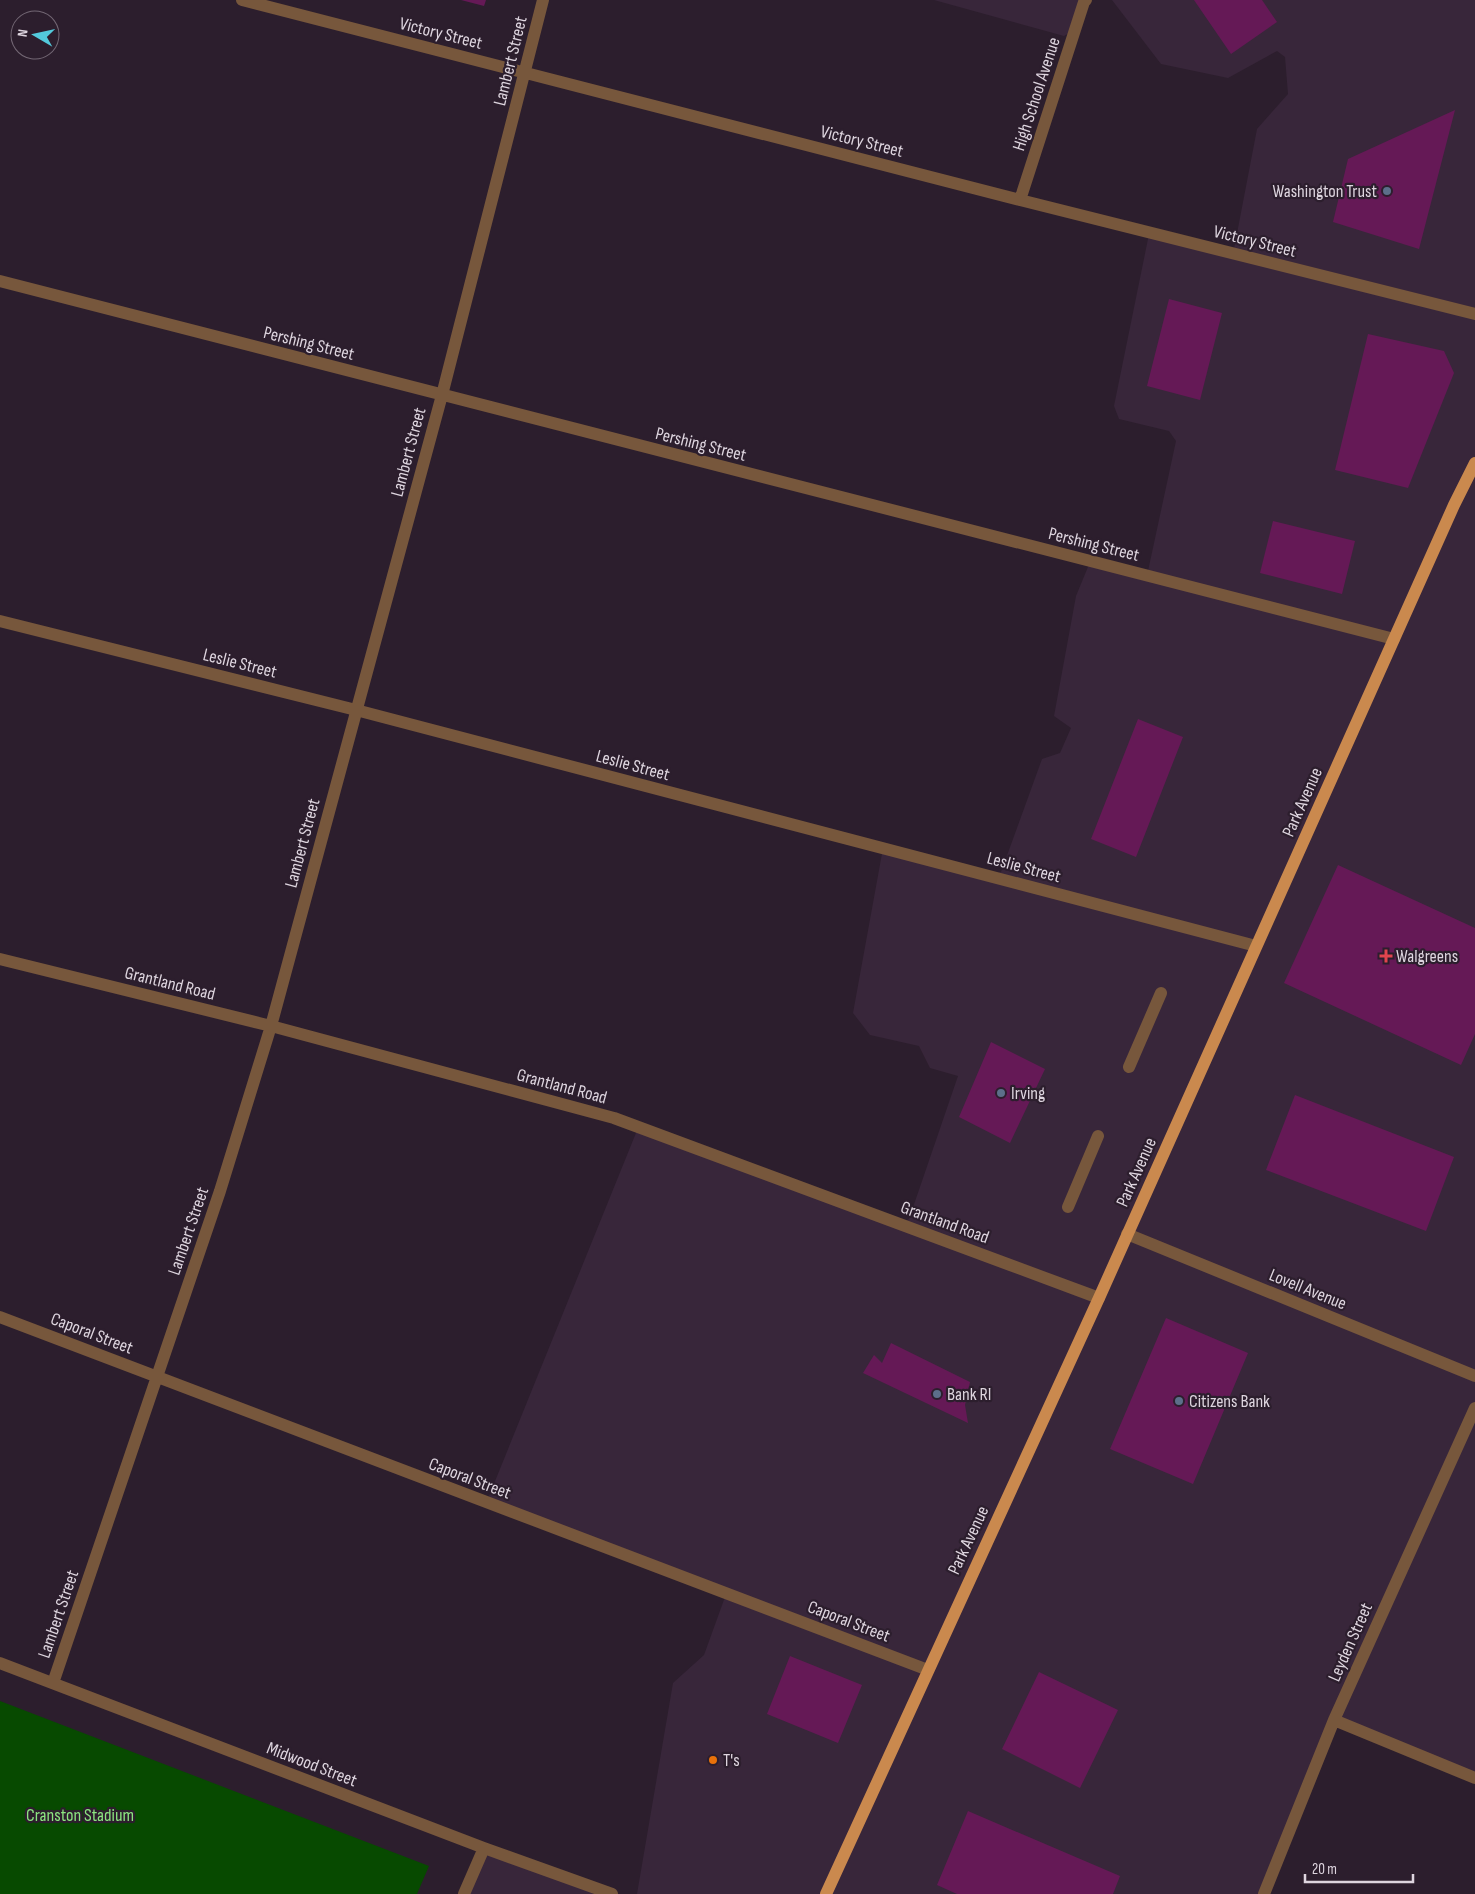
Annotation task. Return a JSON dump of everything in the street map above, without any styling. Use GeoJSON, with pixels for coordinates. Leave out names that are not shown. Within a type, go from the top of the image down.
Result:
{"type":"FeatureCollection","features":[{"type":"Feature","properties":{"kind":"main road","name":"Park Avenue"},"geometry":{"type":"LineString","coordinates":[[826,1894],[1099,1298],[1454,505],[1475,463]]}},
{"type":"Feature","properties":{"kind":"street","name":"Victory Street"},"geometry":{"type":"LineString","coordinates":[[242,0],[1020,200],[1475,314]]}},
{"type":"Feature","properties":{"kind":"street","name":"Lambert Street"},"geometry":{"type":"LineString","coordinates":[[53,1683],[220,1191],[271,1026],[442,395],[543,0]]}},
{"type":"Feature","properties":{"kind":"street","name":"High School Avenue"},"geometry":{"type":"LineString","coordinates":[[1020,200],[1086,0]]}},
{"type":"Feature","properties":{"kind":"street","name":"Pershing Street"},"geometry":{"type":"LineString","coordinates":[[0,281],[1394,640]]}},
{"type":"Feature","properties":{"kind":"street","name":"Leslie Street"},"geometry":{"type":"LineString","coordinates":[[0,620],[356,710],[1256,946]]}},
{"type":"Feature","properties":{"kind":"street","name":"Grantland Road"},"geometry":{"type":"LineString","coordinates":[[0,959],[271,1026],[614,1118],[1099,1298]]}},
{"type":"Feature","properties":{"kind":"street"},"geometry":{"type":"LineString","coordinates":[[1129,1067],[1161,993]]}},
{"type":"Feature","properties":{"kind":"street"},"geometry":{"type":"LineString","coordinates":[[1068,1207],[1098,1136]]}},
{"type":"Feature","properties":{"kind":"street","name":"Lovell Avenue"},"geometry":{"type":"LineString","coordinates":[[1127,1234],[1475,1376]]}},
{"type":"Feature","properties":{"kind":"street","name":"Caporal Street"},"geometry":{"type":"LineString","coordinates":[[0,1318],[928,1670]]}},
{"type":"Feature","properties":{"kind":"street","name":"Leyden Street"},"geometry":{"type":"LineString","coordinates":[[1264,1894],[1334,1720],[1475,1408]]}},
{"type":"Feature","properties":{"kind":"street","name":"Midwood Street"},"geometry":{"type":"LineString","coordinates":[[0,1663],[484,1848],[612,1894]]}},
{"type":"Feature","properties":{"kind":"street"},"geometry":{"type":"LineString","coordinates":[[1334,1720],[1475,1778]]}},
{"type":"Feature","properties":{"kind":"street"},"geometry":{"type":"LineString","coordinates":[[464,1894],[484,1848]]}},
{"type":"Feature","properties":{"kind":"shaded area"},"geometry":{"type":"Polygon","coordinates":[[[934,0],[1084,0],[1071,32],[1064,36],[934,0]]]}},
{"type":"Feature","properties":{"kind":"shaded area"},"geometry":{"type":"Polygon","coordinates":[[[1112,0],[1475,0],[1475,1778],[1338,1721],[1260,1894],[637,1894],[673,1683],[704,1655],[725,1597],[496,1505],[489,1496],[638,1128],[902,1223],[909,1219],[958,1076],[930,1068],[919,1046],[870,1035],[853,1013],[883,848],[992,875],[1001,872],[1042,759],[1060,753],[1071,728],[1054,716],[1076,596],[1090,562],[1148,571],[1176,441],[1169,431],[1119,419],[1114,406],[1149,234],[1234,249],[1257,129],[1288,94],[1285,57],[1277,51],[1228,78],[1161,64],[1112,0]]]}},
{"type":"Feature","properties":{"kind":"shaded area"},"geometry":{"type":"Polygon","coordinates":[[[480,1847],[616,1894],[459,1894],[480,1847]]]}},
{"type":"Feature","properties":{"kind":"green space","name":"Cranston Stadium"},"geometry":{"type":"Polygon","coordinates":[[[0,1701],[429,1866],[417,1894],[0,1894],[0,1701]]]}},
{"type":"Feature","properties":{"kind":"building"},"geometry":{"type":"Polygon","coordinates":[[[461,0],[486,0],[484,6],[461,0]]]}},
{"type":"Feature","properties":{"kind":"building"},"geometry":{"type":"Polygon","coordinates":[[[1194,0],[1262,0],[1277,22],[1231,54],[1194,0]]]}},
{"type":"Feature","properties":{"kind":"building","name":"Washington Trust"},"geometry":{"type":"Polygon","coordinates":[[[1455,110],[1419,249],[1333,222],[1348,159],[1455,110]]]}},
{"type":"Feature","properties":{"kind":"building"},"geometry":{"type":"Polygon","coordinates":[[[1169,299],[1222,313],[1200,400],[1147,386],[1169,299]]]}},
{"type":"Feature","properties":{"kind":"building"},"geometry":{"type":"Polygon","coordinates":[[[1368,334],[1444,351],[1454,373],[1408,488],[1335,470],[1368,334]]]}},
{"type":"Feature","properties":{"kind":"building"},"geometry":{"type":"Polygon","coordinates":[[[1273,521],[1355,541],[1342,594],[1260,573],[1273,521]]]}},
{"type":"Feature","properties":{"kind":"building"},"geometry":{"type":"Polygon","coordinates":[[[1138,719],[1183,737],[1136,857],[1091,839],[1138,719]]]}},
{"type":"Feature","properties":{"kind":"building","name":"Walgreens"},"geometry":{"type":"Polygon","coordinates":[[[1338,865],[1475,928],[1475,1034],[1461,1065],[1284,983],[1338,865]]]}},
{"type":"Feature","properties":{"kind":"building","name":"Irving"},"geometry":{"type":"Polygon","coordinates":[[[991,1042],[1045,1069],[1010,1143],[959,1117],[991,1042]]]}},
{"type":"Feature","properties":{"kind":"building"},"geometry":{"type":"Polygon","coordinates":[[[1295,1095],[1454,1157],[1426,1231],[1266,1170],[1295,1095]]]}},
{"type":"Feature","properties":{"kind":"building","name":"Citizens Bank"},"geometry":{"type":"Polygon","coordinates":[[[1166,1318],[1248,1353],[1193,1484],[1110,1449],[1166,1318]]]}},
{"type":"Feature","properties":{"kind":"building","name":"Bank RI"},"geometry":{"type":"Polygon","coordinates":[[[891,1343],[970,1382],[965,1405],[968,1423],[863,1373],[874,1355],[882,1363],[891,1343]]]}},
{"type":"Feature","properties":{"kind":"building"},"geometry":{"type":"Polygon","coordinates":[[[790,1656],[862,1685],[838,1743],[767,1714],[790,1656]]]}},
{"type":"Feature","properties":{"kind":"building"},"geometry":{"type":"Polygon","coordinates":[[[1039,1672],[1118,1710],[1080,1788],[1002,1749],[1039,1672]]]}},
{"type":"Feature","properties":{"kind":"building"},"geometry":{"type":"Polygon","coordinates":[[[968,1811],[1120,1876],[1113,1894],[957,1894],[937,1885],[968,1811]]]}},
{"type":"Feature","properties":{"kind":"place","name":"Washington Trust"},"geometry":{"type":"Point","coordinates":[1387,191]}},
{"type":"Feature","properties":{"kind":"place","name":"Walgreens"},"geometry":{"type":"Point","coordinates":[1386,956]}},
{"type":"Feature","properties":{"kind":"place","name":"Irving"},"geometry":{"type":"Point","coordinates":[1001,1093]}},
{"type":"Feature","properties":{"kind":"place","name":"Bank RI"},"geometry":{"type":"Point","coordinates":[937,1394]}},
{"type":"Feature","properties":{"kind":"place","name":"Citizens Bank"},"geometry":{"type":"Point","coordinates":[1179,1401]}},
{"type":"Feature","properties":{"kind":"place","name":"T's"},"geometry":{"type":"Point","coordinates":[713,1760]}}]}
